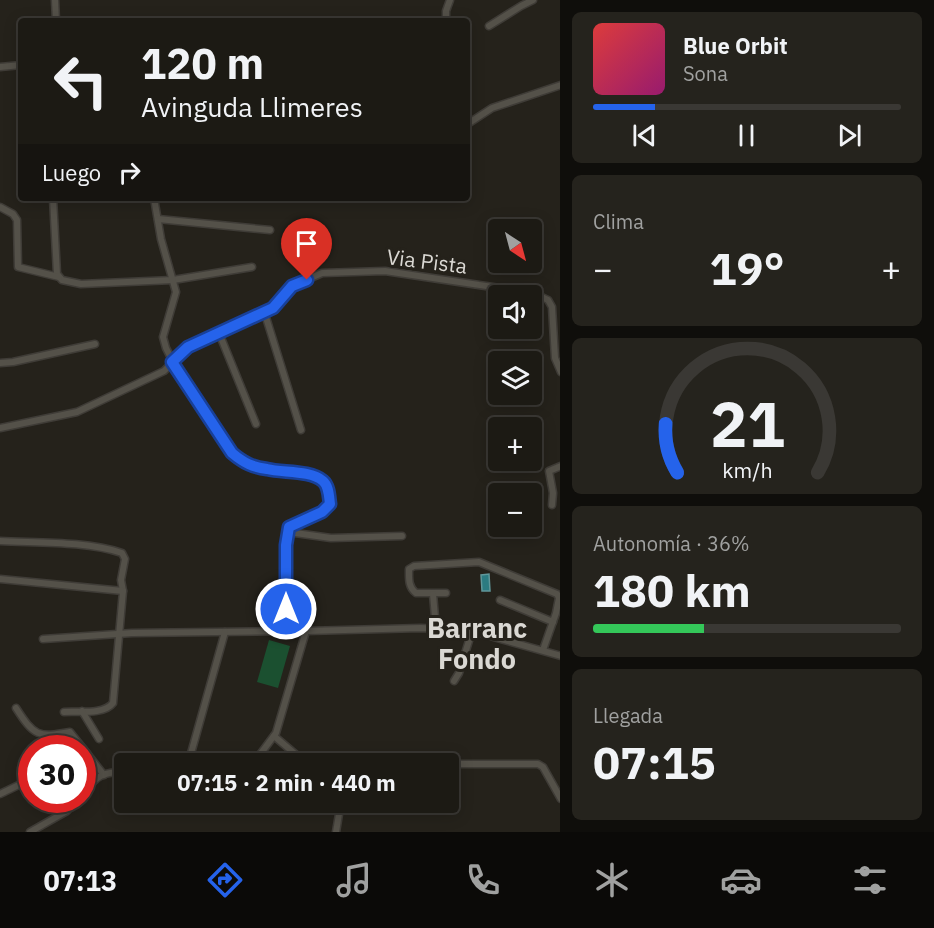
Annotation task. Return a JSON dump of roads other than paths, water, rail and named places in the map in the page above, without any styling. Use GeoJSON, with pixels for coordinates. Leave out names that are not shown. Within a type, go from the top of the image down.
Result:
{"type":"FeatureCollection","features":[{"type":"Feature","properties":{"kind":"street"},"geometry":{"type":"LineString","coordinates":[[55,0],[56,18]]}},
{"type":"Feature","properties":{"kind":"street"},"geometry":{"type":"LineString","coordinates":[[446,18],[450,0]]}},
{"type":"Feature","properties":{"kind":"street"},"geometry":{"type":"LineString","coordinates":[[489,26],[533,0]]}},
{"type":"Feature","properties":{"kind":"street"},"geometry":{"type":"LineString","coordinates":[[0,67],[18,65]]}},
{"type":"Feature","properties":{"kind":"street"},"geometry":{"type":"LineString","coordinates":[[470,122],[492,108],[560,85]]}},
{"type":"Feature","properties":{"kind":"street"},"geometry":{"type":"LineString","coordinates":[[53,201],[59,277]]}},
{"type":"Feature","properties":{"kind":"street"},"geometry":{"type":"LineString","coordinates":[[155,201],[161,239],[176,292],[163,337],[165,348],[172,362],[232,453],[245,464],[267,470],[305,473],[324,482],[328,490],[330,504],[322,512],[289,527],[286,545],[286,631]]}},
{"type":"Feature","properties":{"kind":"street"},"geometry":{"type":"LineString","coordinates":[[0,207],[13,214],[17,220],[18,267],[59,277],[62,280],[81,284],[173,280],[252,267]]}},
{"type":"Feature","properties":{"kind":"street"},"geometry":{"type":"LineString","coordinates":[[158,219],[270,230]]}},
{"type":"Feature","properties":{"kind":"street","name":"Via Pista"},"geometry":{"type":"LineString","coordinates":[[264,311],[273,308],[292,286],[322,273],[385,271],[533,293],[548,300],[552,307],[558,358]]}},
{"type":"Feature","properties":{"kind":"street"},"geometry":{"type":"LineString","coordinates":[[0,428],[77,412],[164,371],[188,347],[264,311],[301,430]]}},
{"type":"Feature","properties":{"kind":"street"},"geometry":{"type":"LineString","coordinates":[[219,333],[256,424]]}},
{"type":"Feature","properties":{"kind":"street"},"geometry":{"type":"LineString","coordinates":[[0,363],[95,344]]}},
{"type":"Feature","properties":{"kind":"street"},"geometry":{"type":"LineString","coordinates":[[552,505],[553,494],[549,471],[560,466]]}},
{"type":"Feature","properties":{"kind":"street"},"geometry":{"type":"LineString","coordinates":[[288,532],[331,538],[402,536]]}},
{"type":"Feature","properties":{"kind":"street"},"geometry":{"type":"LineString","coordinates":[[0,541],[112,549],[122,553],[125,559],[121,580],[123,591],[113,703],[110,708],[103,711],[64,712]]}},
{"type":"Feature","properties":{"kind":"street"},"geometry":{"type":"LineString","coordinates":[[446,593],[416,593],[410,586],[409,569],[414,566],[479,562],[557,594],[559,598],[543,650]]}},
{"type":"Feature","properties":{"kind":"street"},"geometry":{"type":"LineString","coordinates":[[0,579],[123,591]]}},
{"type":"Feature","properties":{"kind":"street"},"geometry":{"type":"LineString","coordinates":[[433,594],[436,629]]}},
{"type":"Feature","properties":{"kind":"street"},"geometry":{"type":"LineString","coordinates":[[500,600],[552,622]]}},
{"type":"Feature","properties":{"kind":"street"},"geometry":{"type":"LineString","coordinates":[[43,639],[120,634],[436,629],[472,631],[560,656]]}},
{"type":"Feature","properties":{"kind":"street"},"geometry":{"type":"LineString","coordinates":[[261,753],[276,733],[306,631]]}},
{"type":"Feature","properties":{"kind":"street"},"geometry":{"type":"LineString","coordinates":[[454,681],[459,673],[472,631]]}},
{"type":"Feature","properties":{"kind":"street"},"geometry":{"type":"LineString","coordinates":[[191,753],[225,632]]}},
{"type":"Feature","properties":{"kind":"street"},"geometry":{"type":"LineString","coordinates":[[16,708],[29,726],[42,735],[50,736],[70,732],[104,775]]}},
{"type":"Feature","properties":{"kind":"street"},"geometry":{"type":"LineString","coordinates":[[82,711],[99,739]]}},
{"type":"Feature","properties":{"kind":"street"},"geometry":{"type":"LineString","coordinates":[[274,736],[294,753]]}},
{"type":"Feature","properties":{"kind":"street"},"geometry":{"type":"LineString","coordinates":[[459,764],[538,764],[543,767],[560,797]]}},
{"type":"Feature","properties":{"kind":"street"},"geometry":{"type":"LineString","coordinates":[[96,777],[114,772]]}},
{"type":"Feature","properties":{"kind":"street"},"geometry":{"type":"LineString","coordinates":[[0,794],[18,785]]}},
{"type":"Feature","properties":{"kind":"street"},"geometry":{"type":"LineString","coordinates":[[30,832],[63,813]]}},
{"type":"Feature","properties":{"kind":"street"},"geometry":{"type":"LineString","coordinates":[[336,832],[339,813]]}},
{"type":"Feature","properties":{"kind":"water"},"geometry":{"type":"Polygon","coordinates":[[[489,574],[490,591],[482,591],[481,575],[489,574]]]}},
{"type":"Feature","properties":{"kind":"district","name":"Barranc Fondo"},"geometry":{"type":"Point","coordinates":[477,642]}}]}
